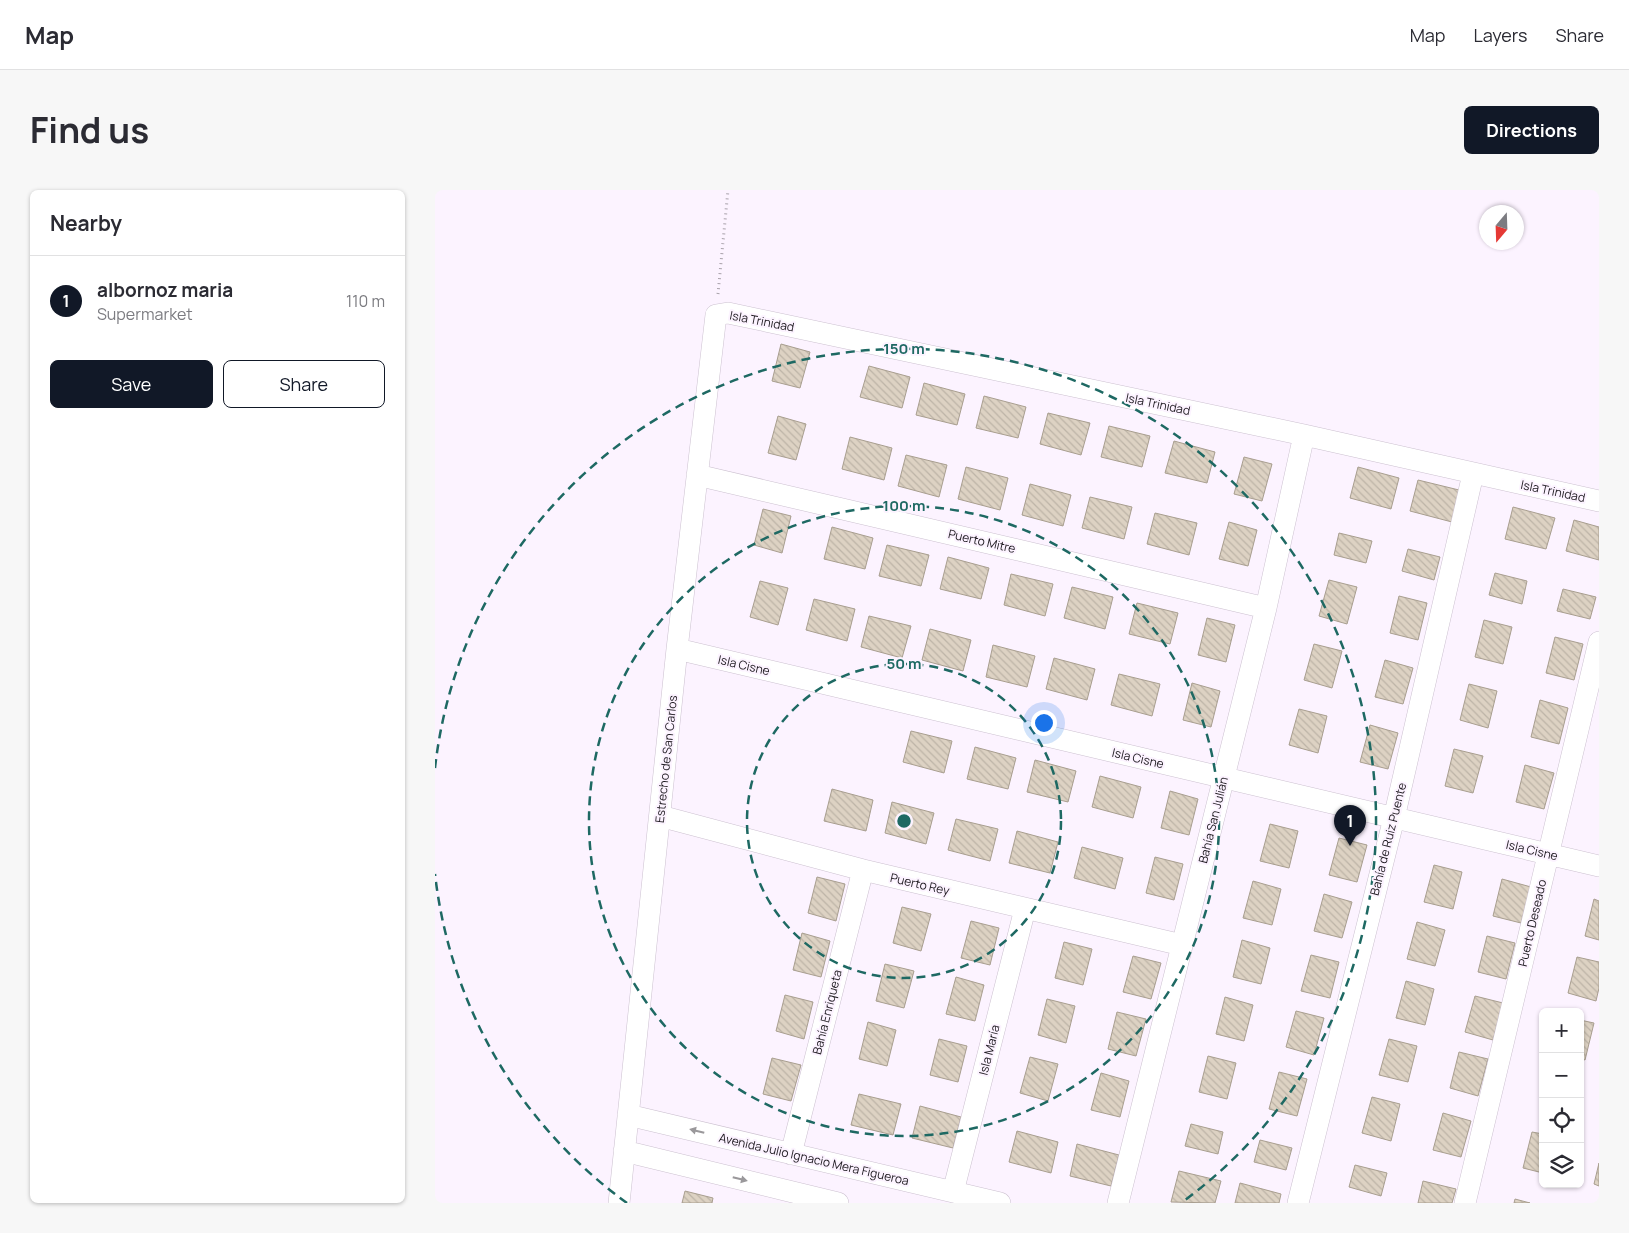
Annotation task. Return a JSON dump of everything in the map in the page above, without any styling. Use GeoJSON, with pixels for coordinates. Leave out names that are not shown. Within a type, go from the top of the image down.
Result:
{"type":"FeatureCollection","features":[{"type":"Feature","properties":{"kind":"street","name":"Isla Trinidad"},"geometry":{"type":"LineString","coordinates":[[716,315],[728,313],[1304,435],[1599,502]]}},
{"type":"Feature","properties":{"kind":"street","name":"Estrecho de San Carlos"},"geometry":{"type":"LineString","coordinates":[[619,1203],[677,649],[716,315]]}},
{"type":"Feature","properties":{"kind":"street","name":"Bahía San Julián"},"geometry":{"type":"LineString","coordinates":[[1118,1203],[1266,608],[1304,435]]}},
{"type":"Feature","properties":{"kind":"street","name":"Bahía de Ruiz Puente"},"geometry":{"type":"LineString","coordinates":[[1297,1203],[1394,818],[1473,474]]}},
{"type":"Feature","properties":{"kind":"street","name":"Puerto Mitre"},"geometry":{"type":"LineString","coordinates":[[697,475],[1266,608]]}},
{"type":"Feature","properties":{"kind":"street","name":"Puerto Deseado"},"geometry":{"type":"LineString","coordinates":[[1465,1203],[1599,642]]}},
{"type":"Feature","properties":{"kind":"street","name":"Isla Cisne"},"geometry":{"type":"LineString","coordinates":[[677,649],[1599,866]]}},
{"type":"Feature","properties":{"kind":"street","name":"Puerto Rey"},"geometry":{"type":"LineString","coordinates":[[660,816],[863,870],[1182,945]]}},
{"type":"Feature","properties":{"kind":"street","name":"Bahía Enriqueta"},"geometry":{"type":"LineString","coordinates":[[791,1154],[863,870]]}},
{"type":"Feature","properties":{"kind":"street","name":"Isla María"},"geometry":{"type":"LineString","coordinates":[[953,1192],[1025,909]]}},
{"type":"Feature","properties":{"kind":"street","name":"Avenida Julio Ignacio Mera Figueroa"},"geometry":{"type":"LineString","coordinates":[[628,1115],[1000,1203]]}},
{"type":"Feature","properties":{"kind":"street"},"geometry":{"type":"LineString","coordinates":[[624,1151],[838,1203]]}},
{"type":"Feature","properties":{"kind":"path"},"geometry":{"type":"LineString","coordinates":[[716,315],[728,190]]}},
{"type":"Feature","properties":{"kind":"building"},"geometry":{"type":"Polygon","coordinates":[[[781,344],[810,352],[800,388],[772,381],[781,344]]]}},
{"type":"Feature","properties":{"kind":"building"},"geometry":{"type":"Polygon","coordinates":[[[869,366],[910,377],[902,408],[860,397],[869,366]]]}},
{"type":"Feature","properties":{"kind":"building"},"geometry":{"type":"Polygon","coordinates":[[[924,383],[965,394],[957,425],[916,415],[924,383]]]}},
{"type":"Feature","properties":{"kind":"building"},"geometry":{"type":"Polygon","coordinates":[[[984,396],[1026,407],[1018,438],[976,428],[984,396]]]}},
{"type":"Feature","properties":{"kind":"building"},"geometry":{"type":"Polygon","coordinates":[[[1048,413],[1090,423],[1081,455],[1040,444],[1048,413]]]}},
{"type":"Feature","properties":{"kind":"building"},"geometry":{"type":"Polygon","coordinates":[[[778,416],[806,424],[796,460],[768,453],[778,416]]]}},
{"type":"Feature","properties":{"kind":"building"},"geometry":{"type":"Polygon","coordinates":[[[1109,426],[1150,436],[1142,467],[1101,457],[1109,426]]]}},
{"type":"Feature","properties":{"kind":"building"},"geometry":{"type":"Polygon","coordinates":[[[850,437],[892,448],[884,480],[842,469],[850,437]]]}},
{"type":"Feature","properties":{"kind":"building"},"geometry":{"type":"Polygon","coordinates":[[[1174,441],[1215,452],[1207,483],[1165,473],[1174,441]]]}},
{"type":"Feature","properties":{"kind":"building"},"geometry":{"type":"Polygon","coordinates":[[[906,455],[947,465],[939,497],[898,486],[906,455]]]}},
{"type":"Feature","properties":{"kind":"building"},"geometry":{"type":"Polygon","coordinates":[[[1244,457],[1272,464],[1262,501],[1234,494],[1244,457]]]}},
{"type":"Feature","properties":{"kind":"building"},"geometry":{"type":"Polygon","coordinates":[[[966,467],[1008,478],[1000,510],[958,499],[966,467]]]}},
{"type":"Feature","properties":{"kind":"building"},"geometry":{"type":"Polygon","coordinates":[[[1358,467],[1399,478],[1391,509],[1350,498],[1358,467]]]}},
{"type":"Feature","properties":{"kind":"building"},"geometry":{"type":"Polygon","coordinates":[[[1418,480],[1459,490],[1452,522],[1410,511],[1418,480]]]}},
{"type":"Feature","properties":{"kind":"building"},"geometry":{"type":"Polygon","coordinates":[[[1030,484],[1071,495],[1063,526],[1022,515],[1030,484]]]}},
{"type":"Feature","properties":{"kind":"building"},"geometry":{"type":"Polygon","coordinates":[[[1090,497],[1132,507],[1124,539],[1082,528],[1090,497]]]}},
{"type":"Feature","properties":{"kind":"building"},"geometry":{"type":"Polygon","coordinates":[[[1513,507],[1555,518],[1546,549],[1505,539],[1513,507]]]}},
{"type":"Feature","properties":{"kind":"building"},"geometry":{"type":"Polygon","coordinates":[[[763,509],[791,516],[782,553],[754,545],[763,509]]]}},
{"type":"Feature","properties":{"kind":"building"},"geometry":{"type":"Polygon","coordinates":[[[1155,513],[1197,523],[1189,555],[1147,544],[1155,513]]]}},
{"type":"Feature","properties":{"kind":"building"},"geometry":{"type":"Polygon","coordinates":[[[1574,520],[1599,527],[1599,560],[1566,551],[1574,520]]]}},
{"type":"Feature","properties":{"kind":"building"},"geometry":{"type":"Polygon","coordinates":[[[1229,522],[1257,530],[1248,566],[1219,559],[1229,522]]]}},
{"type":"Feature","properties":{"kind":"building"},"geometry":{"type":"Polygon","coordinates":[[[832,527],[873,538],[865,569],[824,559],[832,527]]]}},
{"type":"Feature","properties":{"kind":"building"},"geometry":{"type":"Polygon","coordinates":[[[1339,533],[1372,541],[1366,563],[1334,555],[1339,533]]]}},
{"type":"Feature","properties":{"kind":"building"},"geometry":{"type":"Polygon","coordinates":[[[887,545],[929,555],[921,586],[879,576],[887,545]]]}},
{"type":"Feature","properties":{"kind":"building"},"geometry":{"type":"Polygon","coordinates":[[[1408,549],[1440,557],[1434,580],[1402,571],[1408,549]]]}},
{"type":"Feature","properties":{"kind":"building"},"geometry":{"type":"Polygon","coordinates":[[[948,557],[989,568],[981,599],[940,589],[948,557]]]}},
{"type":"Feature","properties":{"kind":"building"},"geometry":{"type":"Polygon","coordinates":[[[1495,573],[1527,581],[1522,604],[1489,595],[1495,573]]]}},
{"type":"Feature","properties":{"kind":"building"},"geometry":{"type":"Polygon","coordinates":[[[1011,574],[1053,584],[1045,616],[1004,605],[1011,574]]]}},
{"type":"Feature","properties":{"kind":"building"},"geometry":{"type":"Polygon","coordinates":[[[1329,580],[1357,587],[1347,624],[1319,616],[1329,580]]]}},
{"type":"Feature","properties":{"kind":"building"},"geometry":{"type":"Polygon","coordinates":[[[760,581],[788,588],[778,625],[750,617],[760,581]]]}},
{"type":"Feature","properties":{"kind":"building"},"geometry":{"type":"Polygon","coordinates":[[[1072,587],[1113,597],[1105,629],[1064,618],[1072,587]]]}},
{"type":"Feature","properties":{"kind":"building"},"geometry":{"type":"Polygon","coordinates":[[[1563,589],[1596,597],[1590,619],[1557,611],[1563,589]]]}},
{"type":"Feature","properties":{"kind":"building"},"geometry":{"type":"Polygon","coordinates":[[[1399,596],[1427,603],[1418,640],[1390,633],[1399,596]]]}},
{"type":"Feature","properties":{"kind":"building"},"geometry":{"type":"Polygon","coordinates":[[[814,599],[855,609],[847,641],[806,630],[814,599]]]}},
{"type":"Feature","properties":{"kind":"building"},"geometry":{"type":"Polygon","coordinates":[[[1137,603],[1178,613],[1170,644],[1129,634],[1137,603]]]}},
{"type":"Feature","properties":{"kind":"building"},"geometry":{"type":"Polygon","coordinates":[[[869,616],[911,626],[902,658],[861,647],[869,616]]]}},
{"type":"Feature","properties":{"kind":"building"},"geometry":{"type":"Polygon","coordinates":[[[1207,618],[1235,625],[1226,662],[1198,655],[1207,618]]]}},
{"type":"Feature","properties":{"kind":"building"},"geometry":{"type":"Polygon","coordinates":[[[1484,620],[1512,627],[1503,664],[1475,657],[1484,620]]]}},
{"type":"Feature","properties":{"kind":"building"},"geometry":{"type":"Polygon","coordinates":[[[930,629],[971,640],[963,671],[922,660],[930,629]]]}},
{"type":"Feature","properties":{"kind":"building"},"geometry":{"type":"Polygon","coordinates":[[[1555,637],[1583,644],[1574,680],[1546,673],[1555,637]]]}},
{"type":"Feature","properties":{"kind":"building"},"geometry":{"type":"Polygon","coordinates":[[[1314,644],[1342,651],[1332,688],[1304,680],[1314,644]]]}},
{"type":"Feature","properties":{"kind":"building"},"geometry":{"type":"Polygon","coordinates":[[[993,645],[1035,656],[1027,687],[986,677],[993,645]]]}},
{"type":"Feature","properties":{"kind":"building"},"geometry":{"type":"Polygon","coordinates":[[[1054,658],[1095,669],[1087,700],[1046,689],[1054,658]]]}},
{"type":"Feature","properties":{"kind":"building"},"geometry":{"type":"Polygon","coordinates":[[[1385,660],[1413,668],[1403,704],[1375,697],[1385,660]]]}},
{"type":"Feature","properties":{"kind":"building"},"geometry":{"type":"Polygon","coordinates":[[[1119,674],[1160,684],[1152,716],[1111,705],[1119,674]]]}},
{"type":"Feature","properties":{"kind":"building"},"geometry":{"type":"Polygon","coordinates":[[[1192,683],[1220,691],[1211,727],[1183,720],[1192,683]]]}},
{"type":"Feature","properties":{"kind":"building"},"geometry":{"type":"Polygon","coordinates":[[[1469,684],[1497,691],[1488,728],[1460,720],[1469,684]]]}},
{"type":"Feature","properties":{"kind":"building"},"geometry":{"type":"Polygon","coordinates":[[[1540,700],[1568,708],[1559,744],[1531,737],[1540,700]]]}},
{"type":"Feature","properties":{"kind":"building"},"geometry":{"type":"Polygon","coordinates":[[[1299,709],[1327,716],[1318,753],[1289,745],[1299,709]]]}},
{"type":"Feature","properties":{"kind":"building"},"geometry":{"type":"Polygon","coordinates":[[[1370,725],[1398,733],[1388,769],[1360,762],[1370,725]]]}},
{"type":"Feature","properties":{"kind":"building"},"geometry":{"type":"Polygon","coordinates":[[[911,731],[952,741],[944,773],[903,762],[911,731]]]}},
{"type":"Feature","properties":{"kind":"building"},"geometry":{"type":"Polygon","coordinates":[[[975,747],[1016,758],[1008,789],[967,779],[975,747]]]}},
{"type":"Feature","properties":{"kind":"building"},"geometry":{"type":"Polygon","coordinates":[[[1454,749],[1483,756],[1473,793],[1445,786],[1454,749]]]}},
{"type":"Feature","properties":{"kind":"building"},"geometry":{"type":"Polygon","coordinates":[[[1035,760],[1076,771],[1068,802],[1027,792],[1035,760]]]}},
{"type":"Feature","properties":{"kind":"building"},"geometry":{"type":"Polygon","coordinates":[[[1525,765],[1554,773],[1544,809],[1516,802],[1525,765]]]}},
{"type":"Feature","properties":{"kind":"building"},"geometry":{"type":"Polygon","coordinates":[[[1100,776],[1141,787],[1133,818],[1092,807],[1100,776]]]}},
{"type":"Feature","properties":{"kind":"building"},"geometry":{"type":"Polygon","coordinates":[[[832,789],[873,800],[866,831],[824,821],[832,789]]]}},
{"type":"Feature","properties":{"kind":"building"},"geometry":{"type":"Polygon","coordinates":[[[1170,791],[1198,799],[1189,835],[1161,828],[1170,791]]]}},
{"type":"Feature","properties":{"kind":"building"},"geometry":{"type":"Polygon","coordinates":[[[892,802],[934,813],[926,844],[885,833],[892,802]]]}},
{"type":"Feature","properties":{"kind":"building"},"geometry":{"type":"Polygon","coordinates":[[[956,819],[998,829],[990,861],[948,850],[956,819]]]}},
{"type":"Feature","properties":{"kind":"building"},"geometry":{"type":"Polygon","coordinates":[[[1270,824],[1298,831],[1289,868],[1260,861],[1270,824]]]}},
{"type":"Feature","properties":{"kind":"building"},"geometry":{"type":"Polygon","coordinates":[[[1017,831],[1058,842],[1050,873],[1009,863],[1017,831]]]}},
{"type":"Feature","properties":{"kind":"building"},"geometry":{"type":"Polygon","coordinates":[[[1339,838],[1367,845],[1357,882],[1329,875],[1339,838]]]}},
{"type":"Feature","properties":{"kind":"building"},"geometry":{"type":"Polygon","coordinates":[[[1082,847],[1123,858],[1115,889],[1074,878],[1082,847]]]}},
{"type":"Feature","properties":{"kind":"building"},"geometry":{"type":"Polygon","coordinates":[[[1155,857],[1183,864],[1174,900],[1146,893],[1155,857]]]}},
{"type":"Feature","properties":{"kind":"building"},"geometry":{"type":"Polygon","coordinates":[[[1434,865],[1462,872],[1453,909],[1424,902],[1434,865]]]}},
{"type":"Feature","properties":{"kind":"building"},"geometry":{"type":"Polygon","coordinates":[[[817,877],[845,884],[836,921],[808,913],[817,877]]]}},
{"type":"Feature","properties":{"kind":"building"},"geometry":{"type":"Polygon","coordinates":[[[1502,879],[1531,887],[1521,923],[1493,916],[1502,879]]]}},
{"type":"Feature","properties":{"kind":"building"},"geometry":{"type":"Polygon","coordinates":[[[1253,881],[1281,889],[1272,925],[1243,918],[1253,881]]]}},
{"type":"Feature","properties":{"kind":"building"},"geometry":{"type":"Polygon","coordinates":[[[1324,894],[1352,902],[1342,938],[1314,931],[1324,894]]]}},
{"type":"Feature","properties":{"kind":"building"},"geometry":{"type":"Polygon","coordinates":[[[1594,899],[1599,901],[1599,940],[1585,936],[1594,899]]]}},
{"type":"Feature","properties":{"kind":"building"},"geometry":{"type":"Polygon","coordinates":[[[902,907],[931,914],[921,951],[893,943],[902,907]]]}},
{"type":"Feature","properties":{"kind":"building"},"geometry":{"type":"Polygon","coordinates":[[[971,921],[999,928],[990,965],[961,958],[971,921]]]}},
{"type":"Feature","properties":{"kind":"building"},"geometry":{"type":"Polygon","coordinates":[[[1417,922],[1445,930],[1435,966],[1407,959],[1417,922]]]}},
{"type":"Feature","properties":{"kind":"building"},"geometry":{"type":"Polygon","coordinates":[[[802,933],[830,941],[821,977],[793,970],[802,933]]]}},
{"type":"Feature","properties":{"kind":"building"},"geometry":{"type":"Polygon","coordinates":[[[1487,936],[1515,943],[1506,979],[1478,972],[1487,936]]]}},
{"type":"Feature","properties":{"kind":"building"},"geometry":{"type":"Polygon","coordinates":[[[1242,940],[1270,948],[1261,984],[1233,977],[1242,940]]]}},
{"type":"Feature","properties":{"kind":"building"},"geometry":{"type":"Polygon","coordinates":[[[1064,942],[1092,949],[1083,985],[1055,978],[1064,942]]]}},
{"type":"Feature","properties":{"kind":"building"},"geometry":{"type":"Polygon","coordinates":[[[1311,955],[1339,962],[1330,998],[1301,991],[1311,955]]]}},
{"type":"Feature","properties":{"kind":"building"},"geometry":{"type":"Polygon","coordinates":[[[1133,956],[1161,963],[1151,999],[1123,992],[1133,956]]]}},
{"type":"Feature","properties":{"kind":"building"},"geometry":{"type":"Polygon","coordinates":[[[1577,957],[1599,962],[1599,988],[1596,1001],[1568,993],[1577,957]]]}},
{"type":"Feature","properties":{"kind":"building"},"geometry":{"type":"Polygon","coordinates":[[[885,964],[914,971],[904,1008],[876,1001],[885,964]]]}},
{"type":"Feature","properties":{"kind":"building"},"geometry":{"type":"Polygon","coordinates":[[[956,977],[984,985],[975,1021],[946,1014],[956,977]]]}},
{"type":"Feature","properties":{"kind":"building"},"geometry":{"type":"Polygon","coordinates":[[[1406,981],[1434,989],[1425,1025],[1396,1018],[1406,981]]]}},
{"type":"Feature","properties":{"kind":"building"},"geometry":{"type":"Polygon","coordinates":[[[785,995],[813,1002],[804,1039],[776,1031],[785,995]]]}},
{"type":"Feature","properties":{"kind":"building"},"geometry":{"type":"Polygon","coordinates":[[[1475,996],[1503,1003],[1493,1040],[1465,1032],[1475,996]]]}},
{"type":"Feature","properties":{"kind":"building"},"geometry":{"type":"Polygon","coordinates":[[[1225,997],[1253,1005],[1244,1041],[1216,1034],[1225,997]]]}},
{"type":"Feature","properties":{"kind":"building"},"geometry":{"type":"Polygon","coordinates":[[[1047,999],[1075,1006],[1066,1043],[1038,1035],[1047,999]]]}},
{"type":"Feature","properties":{"kind":"building"},"geometry":{"type":"Polygon","coordinates":[[[1296,1011],[1324,1018],[1314,1055],[1286,1047],[1296,1011]]]}},
{"type":"Feature","properties":{"kind":"building"},"geometry":{"type":"Polygon","coordinates":[[[1117,1012],[1146,1019],[1136,1056],[1108,1049],[1117,1012]]]}},
{"type":"Feature","properties":{"kind":"building"},"geometry":{"type":"Polygon","coordinates":[[[1584,1021],[1594,1023],[1584,1060],[1584,1021]]]}},
{"type":"Feature","properties":{"kind":"building"},"geometry":{"type":"Polygon","coordinates":[[[868,1022],[896,1030],[887,1066],[859,1059],[868,1022]]]}},
{"type":"Feature","properties":{"kind":"building"},"geometry":{"type":"Polygon","coordinates":[[[939,1039],[967,1046],[958,1082],[930,1075],[939,1039]]]}},
{"type":"Feature","properties":{"kind":"building"},"geometry":{"type":"Polygon","coordinates":[[[1389,1039],[1417,1046],[1408,1082],[1379,1075],[1389,1039]]]}},
{"type":"Feature","properties":{"kind":"building"},"geometry":{"type":"Polygon","coordinates":[[[1459,1052],[1488,1059],[1478,1096],[1450,1088],[1459,1052]]]}},
{"type":"Feature","properties":{"kind":"building"},"geometry":{"type":"Polygon","coordinates":[[[1208,1056],[1236,1063],[1227,1099],[1199,1092],[1208,1056]]]}},
{"type":"Feature","properties":{"kind":"building"},"geometry":{"type":"Polygon","coordinates":[[[1030,1057],[1058,1064],[1048,1101],[1020,1093],[1030,1057]]]}},
{"type":"Feature","properties":{"kind":"building"},"geometry":{"type":"Polygon","coordinates":[[[772,1058],[801,1065],[791,1101],[763,1094],[772,1058]]]}},
{"type":"Feature","properties":{"kind":"building"},"geometry":{"type":"Polygon","coordinates":[[[1279,1072],[1307,1079],[1297,1116],[1269,1109],[1279,1072]]]}},
{"type":"Feature","properties":{"kind":"building"},"geometry":{"type":"Polygon","coordinates":[[[1101,1073],[1129,1081],[1120,1117],[1091,1110],[1101,1073]]]}},
{"type":"Feature","properties":{"kind":"building"},"geometry":{"type":"Polygon","coordinates":[[[859,1094],[901,1104],[893,1135],[851,1125],[859,1094]]]}},
{"type":"Feature","properties":{"kind":"building"},"geometry":{"type":"Polygon","coordinates":[[[1372,1097],[1400,1104],[1391,1141],[1362,1133],[1372,1097]]]}},
{"type":"Feature","properties":{"kind":"building"},"geometry":{"type":"Polygon","coordinates":[[[920,1106],[961,1117],[953,1148],[912,1138],[920,1106]]]}},
{"type":"Feature","properties":{"kind":"building"},"geometry":{"type":"Polygon","coordinates":[[[1443,1113],[1471,1121],[1461,1157],[1433,1150],[1443,1113]]]}},
{"type":"Feature","properties":{"kind":"building"},"geometry":{"type":"Polygon","coordinates":[[[1191,1124],[1223,1132],[1218,1154],[1185,1146],[1191,1124]]]}},
{"type":"Feature","properties":{"kind":"building"},"geometry":{"type":"Polygon","coordinates":[[[1017,1131],[1058,1142],[1051,1173],[1009,1162],[1017,1131]]]}},
{"type":"Feature","properties":{"kind":"building"},"geometry":{"type":"Polygon","coordinates":[[[1532,1132],[1539,1133],[1539,1172],[1523,1168],[1532,1132]]]}},
{"type":"Feature","properties":{"kind":"building"},"geometry":{"type":"Polygon","coordinates":[[[1260,1140],[1292,1148],[1286,1170],[1254,1162],[1260,1140]]]}},
{"type":"Feature","properties":{"kind":"building"},"geometry":{"type":"Polygon","coordinates":[[[1077,1144],[1119,1155],[1111,1186],[1070,1176],[1077,1144]]]}},
{"type":"Feature","properties":{"kind":"building"},"geometry":{"type":"Polygon","coordinates":[[[1599,1163],[1599,1186],[1594,1184],[1599,1163]]]}},
{"type":"Feature","properties":{"kind":"building"},"geometry":{"type":"Polygon","coordinates":[[[1355,1165],[1387,1173],[1381,1196],[1349,1187],[1355,1165]]]}},
{"type":"Feature","properties":{"kind":"building"},"geometry":{"type":"Polygon","coordinates":[[[1179,1171],[1221,1181],[1215,1203],[1171,1202],[1179,1171]]]}},
{"type":"Feature","properties":{"kind":"building"},"geometry":{"type":"Polygon","coordinates":[[[1423,1181],[1456,1189],[1452,1203],[1418,1203],[1423,1181]]]}},
{"type":"Feature","properties":{"kind":"building"},"geometry":{"type":"Polygon","coordinates":[[[1240,1183],[1281,1194],[1279,1203],[1235,1203],[1240,1183]]]}},
{"type":"Feature","properties":{"kind":"building"},"geometry":{"type":"Polygon","coordinates":[[[685,1191],[713,1198],[712,1203],[682,1203],[685,1191]]]}},
{"type":"Feature","properties":{"kind":"building"},"geometry":{"type":"Polygon","coordinates":[[[1515,1199],[1530,1203],[1514,1203],[1515,1199]]]}},
{"type":"Feature","properties":{"kind":"place","name":"albornoz maria"},"geometry":{"type":"Point","coordinates":[1350,846]}}]}
